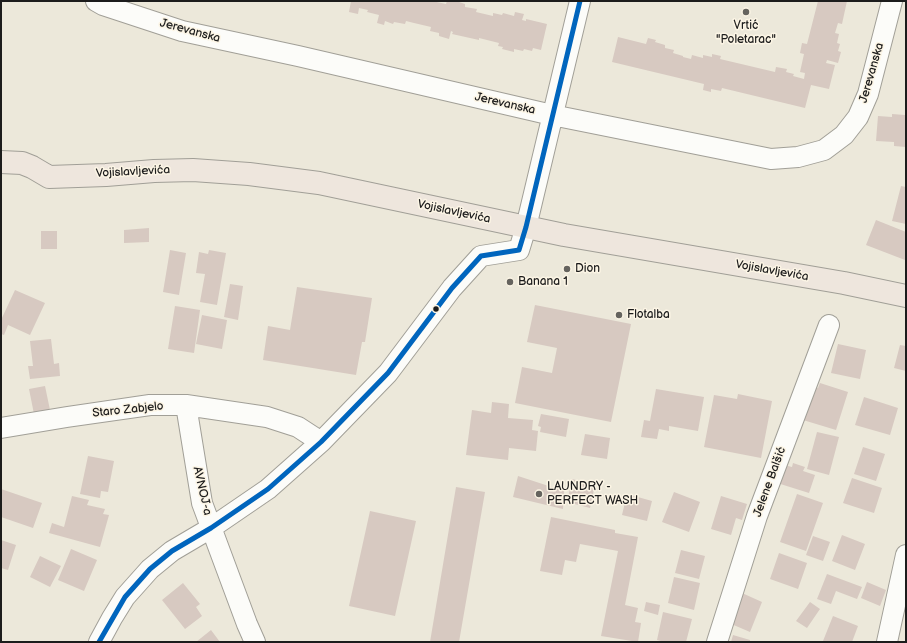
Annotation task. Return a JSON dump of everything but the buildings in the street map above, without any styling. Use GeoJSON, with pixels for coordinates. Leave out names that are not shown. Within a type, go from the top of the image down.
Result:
{"type":"FeatureCollection","features":[{"type":"Feature","properties":{"kind":"main road","name":"Vojislavljevića"},"geometry":{"type":"LineString","coordinates":[[1,162],[22,164],[32,167],[49,177],[193,170],[249,174],[340,186],[589,240],[844,283],[906,296]]}},
{"type":"Feature","properties":{"kind":"street","name":"Jerevanska"},"geometry":{"type":"LineString","coordinates":[[96,1],[103,5],[182,31],[298,56],[552,115],[771,159],[798,158],[824,150],[844,135],[858,117],[868,94],[892,1]]}},
{"type":"Feature","properties":{"kind":"street"},"geometry":{"type":"LineString","coordinates":[[105,639],[125,598],[150,569],[172,551],[211,528],[268,489],[321,442],[388,373],[454,285],[471,265],[481,256],[519,250],[526,227],[580,1]]}},
{"type":"Feature","properties":{"kind":"street","name":"Jelene Balšić"},"geometry":{"type":"LineString","coordinates":[[717,642],[757,516],[829,325]]}},
{"type":"Feature","properties":{"kind":"street","name":"Staro Zabjelo"},"geometry":{"type":"LineString","coordinates":[[1,428],[150,405],[186,405],[267,417],[298,427],[321,442]]}},
{"type":"Feature","properties":{"kind":"street","name":"AVNOJ-a"},"geometry":{"type":"LineString","coordinates":[[186,405],[202,503],[246,624],[255,642]]}},
{"type":"Feature","properties":{"kind":"street"},"geometry":{"type":"LineString","coordinates":[[887,642],[906,555]]}},
{"type":"Feature","properties":{"kind":"transit line"},"geometry":{"type":"LineString","coordinates":[[99,642],[125,597],[150,569],[172,551],[211,528],[268,489],[321,442],[388,373],[452,288],[481,256],[519,250],[526,227],[580,1]]}},
{"type":"Feature","properties":{"kind":"place","name":"Vrtić \"Poletarac\""},"geometry":{"type":"Point","coordinates":[746,12]}},
{"type":"Feature","properties":{"kind":"place","name":"Dion"},"geometry":{"type":"Point","coordinates":[567,269]}},
{"type":"Feature","properties":{"kind":"place","name":"Banana 1"},"geometry":{"type":"Point","coordinates":[510,282]}},
{"type":"Feature","properties":{"kind":"place","name":"Flotalba"},"geometry":{"type":"Point","coordinates":[619,315]}},
{"type":"Feature","properties":{"kind":"place","name":"LAUNDRY - PERFECT WASH"},"geometry":{"type":"Point","coordinates":[539,494]}}]}
